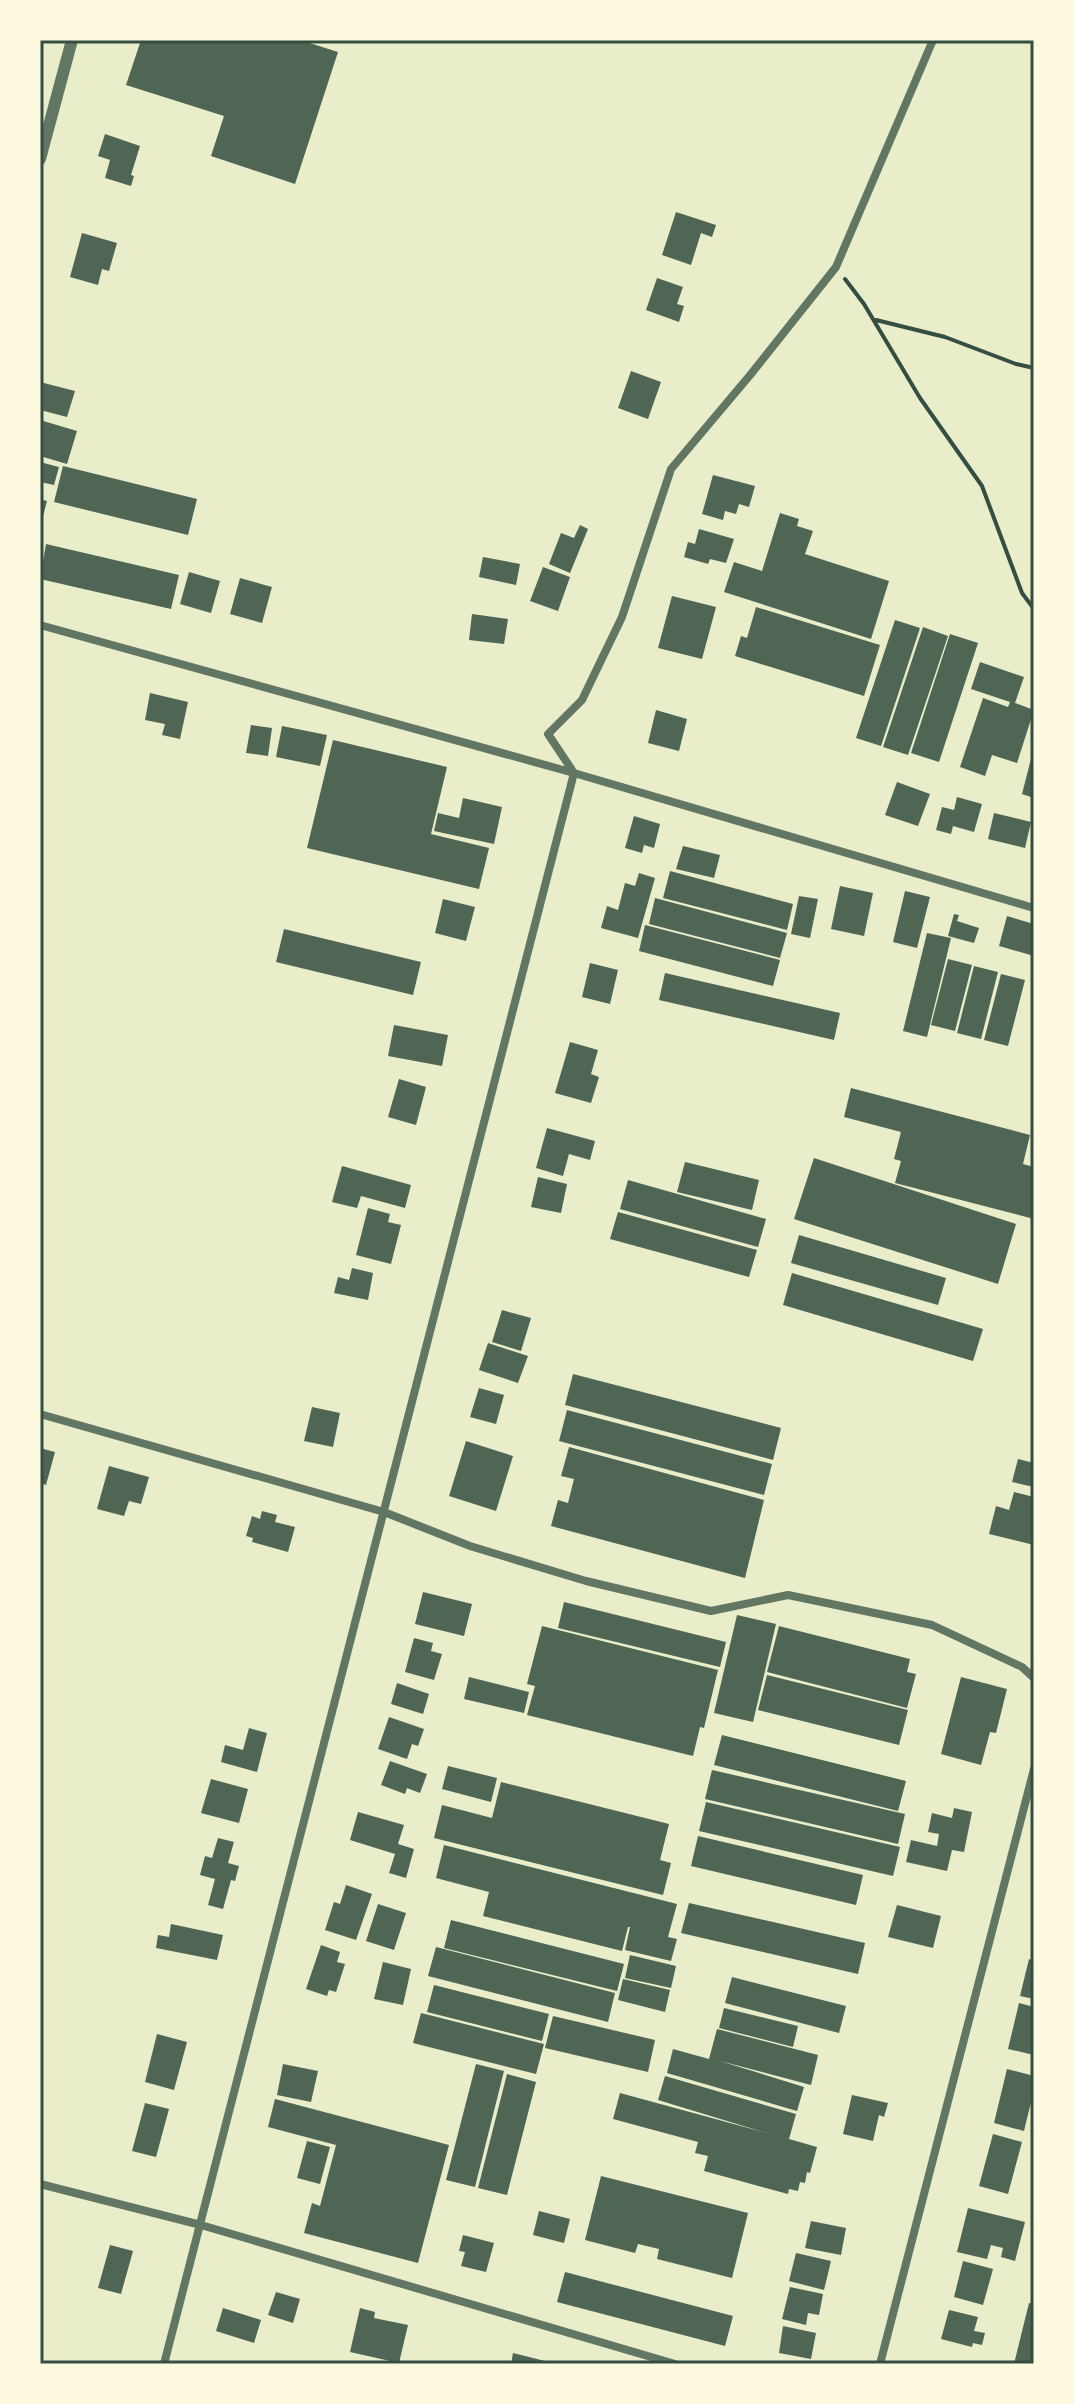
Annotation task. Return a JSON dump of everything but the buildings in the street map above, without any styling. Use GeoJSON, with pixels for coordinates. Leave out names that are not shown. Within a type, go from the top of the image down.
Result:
{"type":"FeatureCollection","features":[{"type":"Feature","properties":{"kind":"street"},"geometry":{"type":"LineString","coordinates":[[40,159],[72,40]]}},
{"type":"Feature","properties":{"kind":"street"},"geometry":{"type":"LineString","coordinates":[[164,2364],[574,773],[548,734],[582,700],[622,617],[671,469],[836,267],[933,40]]}},
{"type":"Feature","properties":{"kind":"street"},"geometry":{"type":"LineString","coordinates":[[40,625],[574,773],[1034,908]]}},
{"type":"Feature","properties":{"kind":"street"},"geometry":{"type":"LineString","coordinates":[[40,1414],[384,1512],[470,1546],[586,1581],[711,1611],[788,1595],[932,1625],[1022,1667],[1034,1678]]}},
{"type":"Feature","properties":{"kind":"street"},"geometry":{"type":"LineString","coordinates":[[880,2364],[1034,1769]]}},
{"type":"Feature","properties":{"kind":"street"},"geometry":{"type":"LineString","coordinates":[[40,2184],[201,2225],[675,2364]]}},
{"type":"Feature","properties":{"kind":"path"},"geometry":{"type":"LineString","coordinates":[[836,267],[864,304],[920,398],[982,486],[1022,593],[1034,609]]}},
{"type":"Feature","properties":{"kind":"path"},"geometry":{"type":"LineString","coordinates":[[874,320],[945,337],[1034,368]]}}]}
